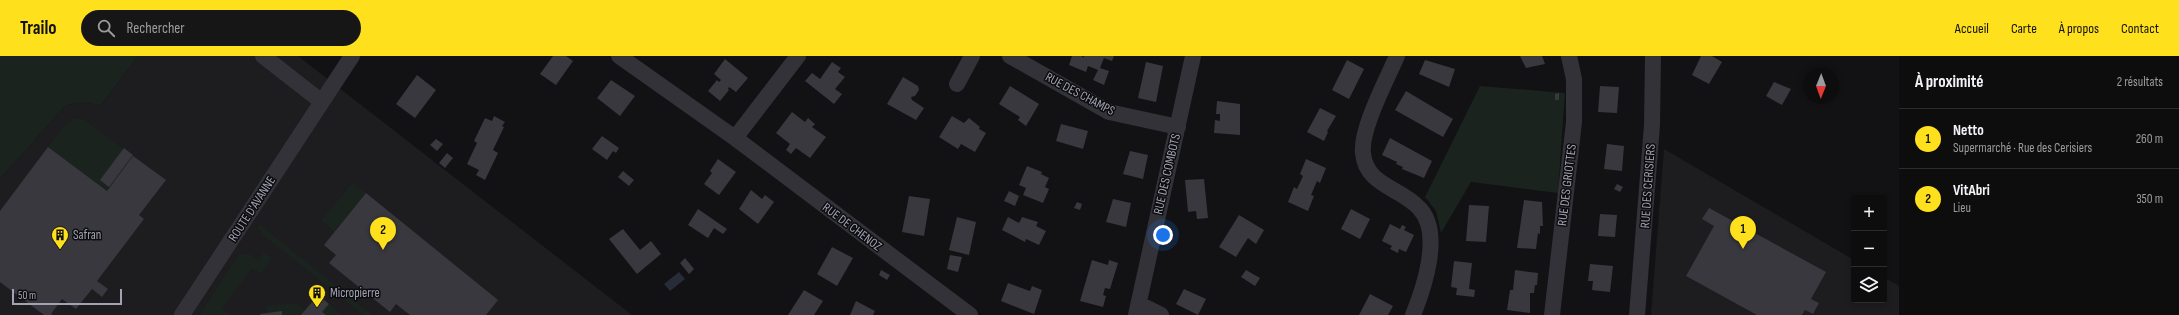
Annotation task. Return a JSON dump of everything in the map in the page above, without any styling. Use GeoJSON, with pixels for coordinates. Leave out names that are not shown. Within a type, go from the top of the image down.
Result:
{"type":"FeatureCollection","features":[{"type":"Feature","properties":{"kind":"street"},"geometry":{"type":"LineString","coordinates":[[263,56],[322,102]]}},
{"type":"Feature","properties":{"kind":"street","name":"ROUTE D'AVANNE"},"geometry":{"type":"LineString","coordinates":[[182,315],[352,56]]}},
{"type":"Feature","properties":{"kind":"street","name":"RUE DE CHENOZ"},"geometry":{"type":"LineString","coordinates":[[619,56],[735,138],[970,315]]}},
{"type":"Feature","properties":{"kind":"street"},"geometry":{"type":"LineString","coordinates":[[735,138],[798,56]]}},
{"type":"Feature","properties":{"kind":"street"},"geometry":{"type":"LineString","coordinates":[[957,84],[972,56]]}},
{"type":"Feature","properties":{"kind":"street","name":"RUE DES CHAMPS"},"geometry":{"type":"LineString","coordinates":[[1010,56],[1109,112],[1178,127]]}},
{"type":"Feature","properties":{"kind":"street","name":"RUE DES COMBOTS"},"geometry":{"type":"LineString","coordinates":[[1138,309],[1193,56]]}},
{"type":"Feature","properties":{"kind":"street"},"geometry":{"type":"LineString","coordinates":[[1397,56],[1366,132],[1362,151],[1364,161],[1370,174],[1385,186],[1419,207],[1428,220],[1431,241],[1430,251],[1423,288],[1413,315]]}},
{"type":"Feature","properties":{"kind":"street","name":"RUE DES GRIOTTES"},"geometry":{"type":"LineString","coordinates":[[1552,315],[1574,122],[1574,79],[1569,56]]}},
{"type":"Feature","properties":{"kind":"street","name":"RUE DES CERISIERS"},"geometry":{"type":"LineString","coordinates":[[1637,315],[1652,125],[1653,56]]}},
{"type":"Feature","properties":{"kind":"street"},"geometry":{"type":"LineString","coordinates":[[1138,309],[1161,315]]}},
{"type":"Feature","properties":{"kind":"shaded area"},"geometry":{"type":"Polygon","coordinates":[[[0,56],[138,56],[101,105],[78,102],[65,106],[0,179],[0,56]]]}},
{"type":"Feature","properties":{"kind":"shaded area"},"geometry":{"type":"Polygon","coordinates":[[[138,56],[298,56],[632,315],[0,315],[0,179],[65,106],[78,102],[101,105],[138,56]]]}},
{"type":"Feature","properties":{"kind":"shaded area"},"geometry":{"type":"Polygon","coordinates":[[[1480,86],[1565,93],[1558,193],[1471,182],[1441,233],[1436,211],[1425,197],[1480,86]]]}},
{"type":"Feature","properties":{"kind":"shaded area"},"geometry":{"type":"Polygon","coordinates":[[[75,118],[85,120],[133,156],[107,191],[48,147],[66,124],[75,118]]]}},
{"type":"Feature","properties":{"kind":"shaded area"},"geometry":{"type":"Polygon","coordinates":[[[1664,149],[1851,258],[1851,303],[1887,303],[1887,279],[1899,286],[1899,315],[1651,315],[1664,149]]]}},
{"type":"Feature","properties":{"kind":"shaded area"},"geometry":{"type":"Polygon","coordinates":[[[353,183],[366,193],[334,232],[321,220],[353,183]]]}},
{"type":"Feature","properties":{"kind":"shaded area"},"geometry":{"type":"Polygon","coordinates":[[[259,224],[372,315],[364,315],[263,235],[259,229],[259,224]]]}},
{"type":"Feature","properties":{"kind":"shaded area"},"geometry":{"type":"Polygon","coordinates":[[[264,252],[272,258],[261,274],[252,268],[222,308],[230,315],[200,315],[239,254],[249,254],[258,260],[264,252]]]}},
{"type":"Feature","properties":{"kind":"shaded area"},"geometry":{"type":"Polygon","coordinates":[[[679,272],[685,279],[670,291],[664,284],[679,272]]]}},
{"type":"Feature","properties":{"kind":"shaded area"},"geometry":{"type":"Polygon","coordinates":[[[296,303],[305,311],[301,315],[282,315],[282,312],[267,313],[266,306],[296,303]]]}},
{"type":"Feature","properties":{"kind":"shaded area"},"geometry":{"type":"Polygon","coordinates":[[[329,304],[342,315],[326,315],[322,312],[329,304]]]}},
{"type":"Feature","properties":{"kind":"building"},"geometry":{"type":"Polygon","coordinates":[[[553,56],[566,56],[573,61],[556,85],[540,74],[553,56]]]}},
{"type":"Feature","properties":{"kind":"building"},"geometry":{"type":"Polygon","coordinates":[[[1072,56],[1082,56],[1083,58],[1084,56],[1114,56],[1112,61],[1104,58],[1100,68],[1109,71],[1104,85],[1093,80],[1098,70],[1088,66],[1086,72],[1069,65],[1072,56]]]}},
{"type":"Feature","properties":{"kind":"building"},"geometry":{"type":"Polygon","coordinates":[[[1520,56],[1542,56],[1545,64],[1526,68],[1520,56]]]}},
{"type":"Feature","properties":{"kind":"building"},"geometry":{"type":"Polygon","coordinates":[[[1701,56],[1712,56],[1722,62],[1709,84],[1692,75],[1701,56]]]}},
{"type":"Feature","properties":{"kind":"building"},"geometry":{"type":"Polygon","coordinates":[[[725,59],[748,78],[736,92],[729,87],[729,90],[720,101],[708,91],[717,80],[719,82],[721,80],[714,74],[725,59]]]}},
{"type":"Feature","properties":{"kind":"building"},"geometry":{"type":"Polygon","coordinates":[[[1347,60],[1364,69],[1349,99],[1332,90],[1347,60]]]}},
{"type":"Feature","properties":{"kind":"building"},"geometry":{"type":"Polygon","coordinates":[[[1425,60],[1455,69],[1449,87],[1419,74],[1425,60]]]}},
{"type":"Feature","properties":{"kind":"building"},"geometry":{"type":"Polygon","coordinates":[[[832,62],[841,68],[838,72],[845,77],[835,89],[842,94],[834,104],[805,81],[812,73],[820,79],[832,62]]]}},
{"type":"Feature","properties":{"kind":"building"},"geometry":{"type":"Polygon","coordinates":[[[1146,62],[1163,66],[1156,102],[1138,98],[1146,62]]]}},
{"type":"Feature","properties":{"kind":"building"},"geometry":{"type":"Polygon","coordinates":[[[417,75],[436,90],[415,118],[396,104],[417,75]]]}},
{"type":"Feature","properties":{"kind":"building"},"geometry":{"type":"Polygon","coordinates":[[[903,77],[918,86],[919,90],[915,96],[911,97],[912,100],[924,108],[916,120],[887,104],[903,77]]]}},
{"type":"Feature","properties":{"kind":"building"},"geometry":{"type":"Polygon","coordinates":[[[611,80],[635,96],[620,116],[597,98],[611,80]]]}},
{"type":"Feature","properties":{"kind":"building"},"geometry":{"type":"Polygon","coordinates":[[[1774,82],[1791,89],[1782,105],[1766,96],[1774,82]]]}},
{"type":"Feature","properties":{"kind":"building"},"geometry":{"type":"Polygon","coordinates":[[[1010,86],[1039,104],[1026,126],[1018,120],[1020,117],[999,104],[1010,86]]]}},
{"type":"Feature","properties":{"kind":"building"},"geometry":{"type":"Polygon","coordinates":[[[1600,86],[1619,87],[1617,113],[1598,112],[1600,86]]]}},
{"type":"Feature","properties":{"kind":"building"},"geometry":{"type":"Polygon","coordinates":[[[1406,91],[1453,119],[1443,137],[1395,110],[1406,91]]]}},
{"type":"Feature","properties":{"kind":"building"},"geometry":{"type":"Polygon","coordinates":[[[1559,93],[1559,100],[1555,100],[1555,94],[1559,93]]]}},
{"type":"Feature","properties":{"kind":"building"},"geometry":{"type":"Polygon","coordinates":[[[1217,101],[1240,104],[1240,135],[1214,133],[1215,120],[1220,121],[1220,114],[1216,114],[1217,101]]]}},
{"type":"Feature","properties":{"kind":"building"},"geometry":{"type":"Polygon","coordinates":[[[1320,108],[1336,116],[1327,131],[1328,132],[1324,141],[1307,132],[1320,108]]]}},
{"type":"Feature","properties":{"kind":"building"},"geometry":{"type":"Polygon","coordinates":[[[792,112],[805,122],[808,118],[815,124],[812,127],[826,137],[810,158],[796,148],[791,154],[786,150],[790,144],[776,133],[792,112]]]}},
{"type":"Feature","properties":{"kind":"building"},"geometry":{"type":"Polygon","coordinates":[[[494,116],[505,122],[493,150],[498,153],[485,180],[476,175],[479,170],[467,164],[477,143],[474,141],[485,118],[492,121],[494,116]]]}},
{"type":"Feature","properties":{"kind":"building"},"geometry":{"type":"Polygon","coordinates":[[[952,116],[964,123],[969,118],[980,127],[979,129],[986,133],[975,152],[961,144],[958,149],[939,137],[952,116]]]}},
{"type":"Feature","properties":{"kind":"building"},"geometry":{"type":"Polygon","coordinates":[[[1061,124],[1088,131],[1083,149],[1056,141],[1061,124]]]}},
{"type":"Feature","properties":{"kind":"building"},"geometry":{"type":"Polygon","coordinates":[[[602,136],[619,148],[616,153],[613,151],[607,160],[592,149],[602,136]]]}},
{"type":"Feature","properties":{"kind":"building"},"geometry":{"type":"Polygon","coordinates":[[[1390,138],[1432,161],[1424,178],[1402,169],[1403,167],[1396,164],[1397,162],[1382,155],[1390,138]]]}},
{"type":"Feature","properties":{"kind":"building"},"geometry":{"type":"Polygon","coordinates":[[[436,139],[443,144],[437,151],[430,145],[436,139]]]}},
{"type":"Feature","properties":{"kind":"building"},"geometry":{"type":"Polygon","coordinates":[[[1607,144],[1624,146],[1622,171],[1604,169],[1607,144]]]}},
{"type":"Feature","properties":{"kind":"building","name":"Safran"},"geometry":{"type":"Polygon","coordinates":[[[48,147],[107,191],[133,156],[166,180],[139,215],[144,219],[97,281],[108,289],[102,297],[92,289],[76,309],[62,299],[51,314],[53,315],[44,315],[0,282],[0,211],[48,147]]]}},
{"type":"Feature","properties":{"kind":"building"},"geometry":{"type":"Polygon","coordinates":[[[124,148],[133,155],[109,187],[100,180],[124,148]]]}},
{"type":"Feature","properties":{"kind":"building"},"geometry":{"type":"Polygon","coordinates":[[[1130,151],[1148,155],[1143,179],[1123,174],[1130,151]]]}},
{"type":"Feature","properties":{"kind":"building"},"geometry":{"type":"Polygon","coordinates":[[[447,153],[453,158],[445,168],[439,163],[447,153]]]}},
{"type":"Feature","properties":{"kind":"building"},"geometry":{"type":"Polygon","coordinates":[[[718,159],[736,172],[719,195],[704,184],[712,173],[710,171],[718,159]]]}},
{"type":"Feature","properties":{"kind":"building"},"geometry":{"type":"Polygon","coordinates":[[[1306,159],[1326,168],[1320,183],[1317,181],[1311,195],[1314,196],[1308,211],[1288,202],[1294,187],[1297,189],[1303,176],[1300,174],[1306,159]]]}},
{"type":"Feature","properties":{"kind":"building"},"geometry":{"type":"Polygon","coordinates":[[[1027,166],[1042,172],[1041,174],[1049,178],[1045,187],[1049,189],[1043,203],[1023,195],[1026,188],[1019,185],[1027,166]]]}},
{"type":"Feature","properties":{"kind":"building"},"geometry":{"type":"Polygon","coordinates":[[[623,171],[634,180],[629,186],[618,177],[623,171]]]}},
{"type":"Feature","properties":{"kind":"building"},"geometry":{"type":"Polygon","coordinates":[[[1204,179],[1208,218],[1197,219],[1196,211],[1188,212],[1185,180],[1204,179]]]}},
{"type":"Feature","properties":{"kind":"building"},"geometry":{"type":"Polygon","coordinates":[[[1617,184],[1623,187],[1620,192],[1614,189],[1617,184]]]}},
{"type":"Feature","properties":{"kind":"building"},"geometry":{"type":"Polygon","coordinates":[[[751,190],[762,199],[765,195],[774,202],[758,224],[739,209],[751,190]]]}},
{"type":"Feature","properties":{"kind":"building"},"geometry":{"type":"Polygon","coordinates":[[[1009,191],[1019,196],[1015,206],[1004,201],[1009,191]]]}},
{"type":"Feature","properties":{"kind":"building"},"geometry":{"type":"Polygon","coordinates":[[[366,193],[498,300],[486,315],[410,315],[396,304],[390,312],[329,263],[336,255],[324,245],[366,193]]]}},
{"type":"Feature","properties":{"kind":"building"},"geometry":{"type":"Polygon","coordinates":[[[909,196],[930,199],[924,236],[902,232],[909,196]]]}},
{"type":"Feature","properties":{"kind":"building"},"geometry":{"type":"Polygon","coordinates":[[[1113,199],[1131,203],[1126,227],[1106,222],[1113,199]]]}},
{"type":"Feature","properties":{"kind":"building"},"geometry":{"type":"Polygon","coordinates":[[[1524,200],[1542,202],[1543,226],[1540,226],[1540,234],[1538,233],[1536,249],[1517,248],[1524,200]]]}},
{"type":"Feature","properties":{"kind":"building"},"geometry":{"type":"Polygon","coordinates":[[[1077,202],[1082,204],[1080,210],[1074,208],[1077,202]]]}},
{"type":"Feature","properties":{"kind":"building"},"geometry":{"type":"Polygon","coordinates":[[[1469,205],[1489,206],[1486,242],[1466,241],[1469,205]]]}},
{"type":"Feature","properties":{"kind":"building"},"geometry":{"type":"Polygon","coordinates":[[[1709,208],[1826,272],[1811,299],[1819,303],[1813,314],[1805,310],[1802,315],[1757,315],[1686,276],[1714,226],[1702,219],[1709,208]]]}},
{"type":"Feature","properties":{"kind":"building"},"geometry":{"type":"Polygon","coordinates":[[[698,209],[727,229],[723,234],[714,228],[708,238],[688,225],[698,209]]]}},
{"type":"Feature","properties":{"kind":"building"},"geometry":{"type":"Polygon","coordinates":[[[1351,209],[1370,219],[1360,239],[1341,229],[1351,209]]]}},
{"type":"Feature","properties":{"kind":"building"},"geometry":{"type":"Polygon","coordinates":[[[1600,214],[1617,215],[1615,237],[1598,236],[1600,214]]]}},
{"type":"Feature","properties":{"kind":"building"},"geometry":{"type":"Polygon","coordinates":[[[1239,215],[1264,230],[1256,244],[1248,238],[1236,257],[1219,247],[1239,215]]]}},
{"type":"Feature","properties":{"kind":"building"},"geometry":{"type":"Polygon","coordinates":[[[957,217],[976,222],[969,255],[949,250],[957,217]]]}},
{"type":"Feature","properties":{"kind":"building"},"geometry":{"type":"Polygon","coordinates":[[[1008,217],[1019,223],[1022,217],[1038,222],[1036,226],[1046,231],[1039,245],[1026,239],[1025,242],[1002,230],[1008,217]]]}},
{"type":"Feature","properties":{"kind":"building"},"geometry":{"type":"Polygon","coordinates":[[[1390,224],[1400,229],[1402,225],[1406,227],[1404,230],[1414,235],[1406,252],[1399,249],[1398,253],[1390,249],[1392,246],[1382,241],[1390,224]]]}},
{"type":"Feature","properties":{"kind":"building"},"geometry":{"type":"Polygon","coordinates":[[[623,229],[640,250],[651,241],[661,254],[637,274],[609,239],[623,229]]]}},
{"type":"Feature","properties":{"kind":"building"},"geometry":{"type":"Polygon","coordinates":[[[832,247],[853,258],[837,286],[817,274],[832,247]]]}},
{"type":"Feature","properties":{"kind":"building"},"geometry":{"type":"Polygon","coordinates":[[[950,255],[962,257],[958,272],[947,269],[950,255]]]}},
{"type":"Feature","properties":{"kind":"building"},"geometry":{"type":"Polygon","coordinates":[[[685,258],[694,269],[689,274],[680,263],[685,258]]]}},
{"type":"Feature","properties":{"kind":"building"},"geometry":{"type":"Polygon","coordinates":[[[1092,260],[1108,265],[1109,260],[1118,263],[1110,289],[1105,288],[1103,295],[1106,296],[1103,307],[1080,301],[1092,260]]]}},
{"type":"Feature","properties":{"kind":"building"},"geometry":{"type":"Polygon","coordinates":[[[1454,261],[1472,263],[1469,289],[1475,290],[1474,297],[1456,295],[1457,288],[1451,287],[1454,261]]]}},
{"type":"Feature","properties":{"kind":"building"},"geometry":{"type":"Polygon","coordinates":[[[1590,264],[1613,266],[1610,292],[1592,290],[1593,281],[1588,281],[1590,264]]]}},
{"type":"Feature","properties":{"kind":"building"},"geometry":{"type":"Polygon","coordinates":[[[881,270],[890,275],[887,280],[879,275],[881,270]]]}},
{"type":"Feature","properties":{"kind":"building"},"geometry":{"type":"Polygon","coordinates":[[[1246,270],[1260,278],[1255,286],[1241,277],[1246,270]]]}},
{"type":"Feature","properties":{"kind":"building"},"geometry":{"type":"Polygon","coordinates":[[[1515,270],[1538,273],[1537,285],[1535,285],[1534,293],[1530,293],[1530,313],[1507,310],[1510,290],[1513,290],[1515,270]]]}},
{"type":"Feature","properties":{"kind":"building"},"geometry":{"type":"Polygon","coordinates":[[[1008,283],[1030,291],[1032,286],[1042,290],[1034,314],[1001,301],[1008,283]]]}},
{"type":"Feature","properties":{"kind":"building"},"geometry":{"type":"Polygon","coordinates":[[[1184,289],[1206,299],[1198,315],[1176,304],[1184,289]]]}},
{"type":"Feature","properties":{"kind":"building"},"geometry":{"type":"Polygon","coordinates":[[[804,290],[823,301],[814,315],[788,315],[804,290]]]}},
{"type":"Feature","properties":{"kind":"building"},"geometry":{"type":"Polygon","coordinates":[[[1370,294],[1393,306],[1388,315],[1359,315],[1370,294]]]}},
{"type":"Feature","properties":{"kind":"building","name":"Micropierre"},"geometry":{"type":"Polygon","coordinates":[[[318,295],[329,304],[322,312],[326,315],[301,315],[318,295]]]}},
{"type":"Feature","properties":{"kind":"building"},"geometry":{"type":"Polygon","coordinates":[[[856,301],[875,311],[873,315],[850,315],[856,301]]]}},
{"type":"Feature","properties":{"kind":"building"},"geometry":{"type":"Polygon","coordinates":[[[282,311],[282,315],[260,315],[260,314],[282,311]]]}},
{"type":"Feature","properties":{"kind":"place","name":"Netto"},"geometry":{"type":"Point","coordinates":[1743,249]}},
{"type":"Feature","properties":{"kind":"place","name":"Safran"},"geometry":{"type":"Point","coordinates":[60,250]}},
{"type":"Feature","properties":{"kind":"place","name":"VitAbri"},"geometry":{"type":"Point","coordinates":[383,250]}},
{"type":"Feature","properties":{"kind":"place","name":"Micropierre"},"geometry":{"type":"Point","coordinates":[317,308]}}]}
